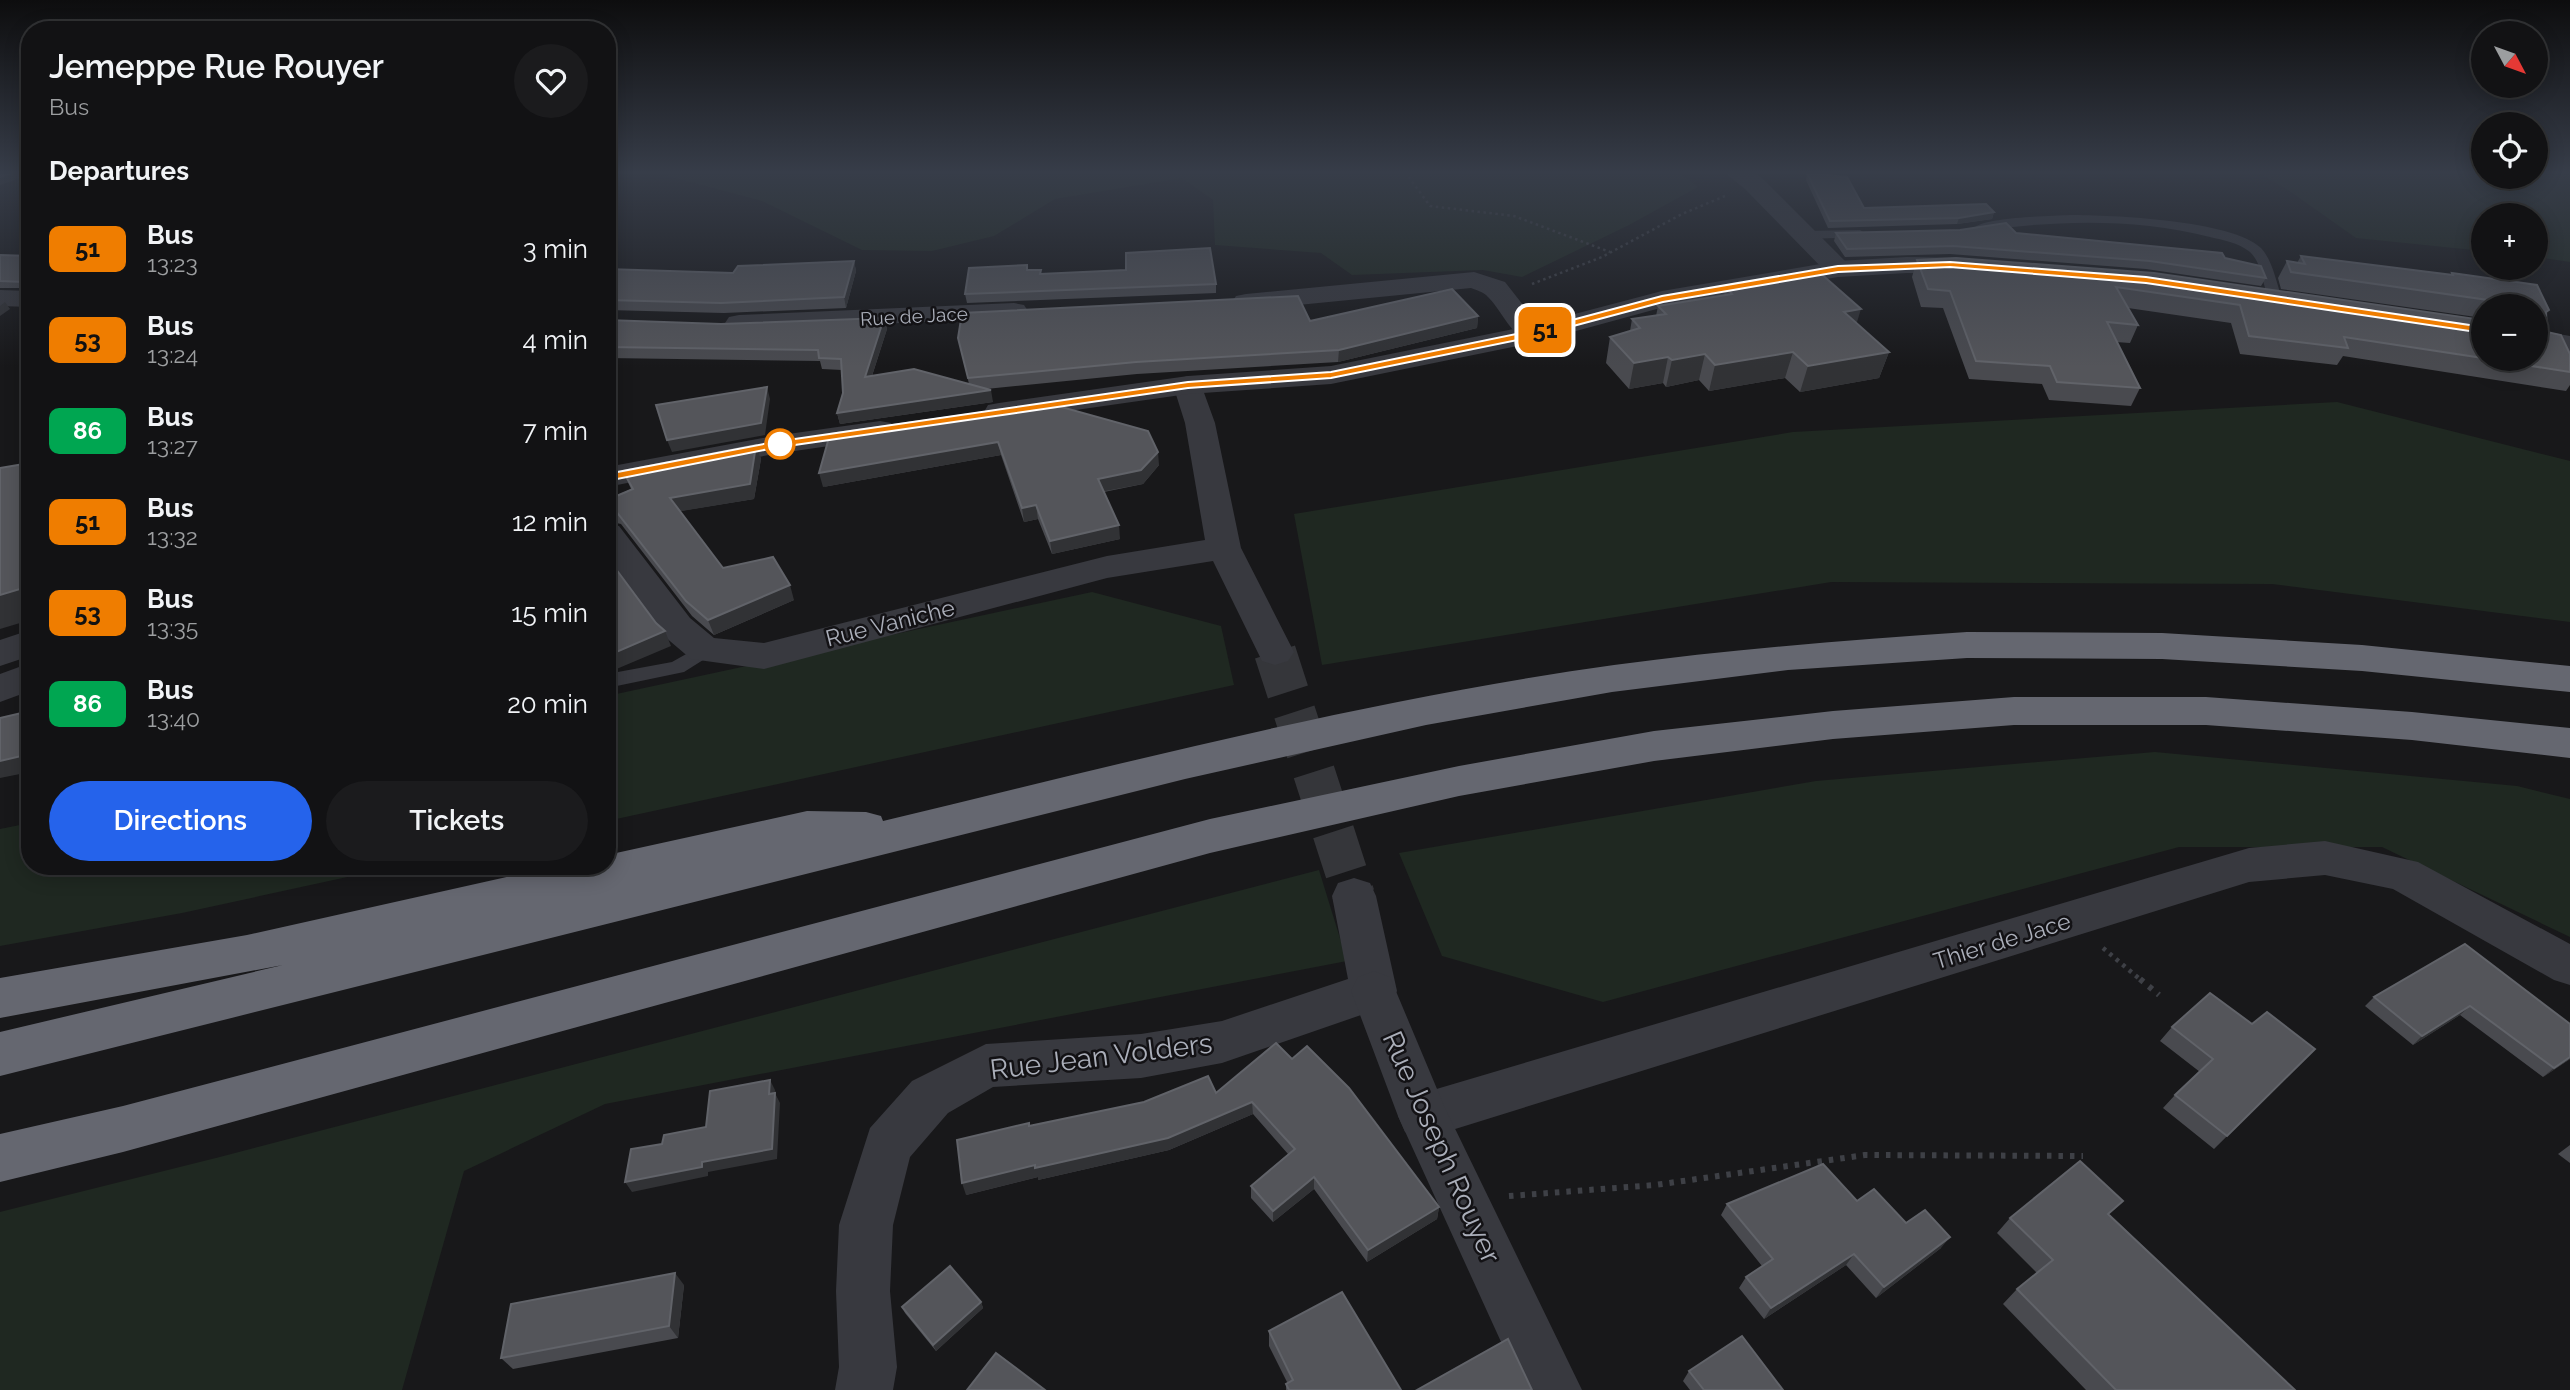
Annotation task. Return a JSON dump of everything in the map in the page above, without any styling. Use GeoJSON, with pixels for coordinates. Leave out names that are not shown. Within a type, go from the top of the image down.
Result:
{"type":"FeatureCollection","features":[{"type":"Feature","properties":{"kind":"highway"},"geometry":{"type":"LineString","coordinates":[[0,1054],[914,828],[1185,764],[1426,711],[1612,679],[1788,657],[1967,645],[2162,646],[2362,658],[2570,679]]}},
{"type":"Feature","properties":{"kind":"highway"},"geometry":{"type":"LineString","coordinates":[[0,1158],[137,1126],[1210,836],[1459,780],[1654,746],[1833,724],[2014,711],[2206,711],[2412,726],[2570,743]]}},
{"type":"Feature","properties":{"kind":"highway"},"geometry":{"type":"LineString","coordinates":[[616,870],[807,827],[914,828]]}},
{"type":"Feature","properties":{"kind":"highway"},"geometry":{"type":"LineString","coordinates":[[0,998],[247,954],[595,875]]}},
{"type":"Feature","properties":{"kind":"street"},"geometry":{"type":"LineString","coordinates":[[1807,237],[1838,269]]}},
{"type":"Feature","properties":{"kind":"street"},"geometry":{"type":"LineString","coordinates":[[968,417],[1188,385],[1331,375],[1532,334],[1662,299],[1838,269],[1918,265],[1998,267]]}},
{"type":"Feature","properties":{"kind":"street"},"geometry":{"type":"LineString","coordinates":[[1217,303],[1343,293],[1459,279],[1485,283],[1502,296],[1532,334]]}},
{"type":"Feature","properties":{"kind":"street"},"geometry":{"type":"LineString","coordinates":[[0,298],[21,299]]}},
{"type":"Feature","properties":{"kind":"street","name":"Rue de Jace"},"geometry":{"type":"LineString","coordinates":[[711,324],[1038,310]]}},
{"type":"Feature","properties":{"kind":"street"},"geometry":{"type":"LineString","coordinates":[[2548,341],[2570,345]]}},
{"type":"Feature","properties":{"kind":"street"},"geometry":{"type":"LineString","coordinates":[[1188,385],[1200,423],[1224,548],[1275,652]]}},
{"type":"Feature","properties":{"kind":"street"},"geometry":{"type":"LineString","coordinates":[[616,475],[774,445],[913,425]]}},
{"type":"Feature","properties":{"kind":"street"},"geometry":{"type":"LineString","coordinates":[[616,546],[677,626],[704,650]]}},
{"type":"Feature","properties":{"kind":"street","name":"Rue Vaniche"},"geometry":{"type":"LineString","coordinates":[[704,650],[764,656],[1107,567],[1224,548]]}},
{"type":"Feature","properties":{"kind":"street"},"geometry":{"type":"LineString","coordinates":[[0,653],[21,646]]}},
{"type":"Feature","properties":{"kind":"street"},"geometry":{"type":"LineString","coordinates":[[0,690],[21,680]]}},
{"type":"Feature","properties":{"kind":"street","name":"Thier de Jace"},"geometry":{"type":"LineString","coordinates":[[1423,1116],[2249,865],[2325,858],[2403,874],[2570,965]]}},
{"type":"Feature","properties":{"kind":"street","name":"Rue Joseph Rouyer"},"geometry":{"type":"LineString","coordinates":[[1354,897],[1374,991],[1423,1116],[1553,1390]]}},
{"type":"Feature","properties":{"kind":"street","name":"Rue Jean Volders"},"geometry":{"type":"LineString","coordinates":[[864,1390],[868,1367],[863,1291],[866,1225],[888,1145],[930,1097],[986,1066],[1141,1056],[1222,1042],[1374,991]]}},
{"type":"Feature","properties":{"kind":"lane"},"geometry":{"type":"LineString","coordinates":[[2223,237],[2244,243],[2258,253],[2275,298]]}},
{"type":"Feature","properties":{"kind":"lane"},"geometry":{"type":"LineString","coordinates":[[616,679],[677,667],[704,650]]}},
{"type":"Feature","properties":{"kind":"path"},"geometry":{"type":"LineString","coordinates":[[1569,237],[1611,253]]}},
{"type":"Feature","properties":{"kind":"path"},"geometry":{"type":"LineString","coordinates":[[1502,296],[1611,253],[1640,237]]}},
{"type":"Feature","properties":{"kind":"path"},"geometry":{"type":"LineString","coordinates":[[2070,920],[2159,995]]}},
{"type":"Feature","properties":{"kind":"path"},"geometry":{"type":"LineString","coordinates":[[1463,1200],[1655,1185],[1865,1155],[2083,1156]]}},
{"type":"Feature","properties":{"kind":"shaded area"},"geometry":{"type":"Polygon","coordinates":[[[835,237],[990,237],[932,251],[862,250],[835,237]]]}},
{"type":"Feature","properties":{"kind":"shaded area"},"geometry":{"type":"Polygon","coordinates":[[[1215,237],[1605,237],[1522,277],[1483,270],[1352,275],[1321,253],[1215,245],[1215,237]]]}},
{"type":"Feature","properties":{"kind":"shaded area"},"geometry":{"type":"Polygon","coordinates":[[[2354,237],[2471,237],[2471,250],[2356,238],[2354,237]]]}},
{"type":"Feature","properties":{"kind":"shaded area"},"geometry":{"type":"Polygon","coordinates":[[[2548,237],[2570,237],[2570,262],[2548,259],[2548,237]]]}},
{"type":"Feature","properties":{"kind":"shaded area"},"geometry":{"type":"Polygon","coordinates":[[[2337,402],[2570,461],[2570,622],[2272,584],[1831,582],[1322,665],[1294,514],[1793,432],[2337,402]]]}},
{"type":"Feature","properties":{"kind":"shaded area"},"geometry":{"type":"Polygon","coordinates":[[[1092,592],[1221,626],[1234,685],[616,819],[616,694],[1092,592]]]}},
{"type":"Feature","properties":{"kind":"shaded area"},"geometry":{"type":"Polygon","coordinates":[[[2155,752],[2517,786],[2570,799],[2570,937],[2382,847],[2179,847],[1603,1002],[1442,956],[1399,853],[1816,781],[2155,752]]]}},
{"type":"Feature","properties":{"kind":"shaded area"},"geometry":{"type":"Polygon","coordinates":[[[21,825],[21,875],[357,875],[182,913],[0,946],[0,829],[21,825]]]}},
{"type":"Feature","properties":{"kind":"shaded area"},"geometry":{"type":"Polygon","coordinates":[[[1319,870],[1347,961],[605,1104],[464,1171],[402,1390],[0,1390],[0,1212],[1319,870]]]}},
{"type":"Feature","properties":{"kind":"building"},"geometry":{"type":"Polygon","coordinates":[[[1839,237],[2056,237],[2222,253],[2225,258],[2261,266],[2266,278],[2150,261],[1953,246],[1847,249],[1839,237]]]}},
{"type":"Feature","properties":{"kind":"building"},"geometry":{"type":"Polygon","coordinates":[[[1210,248],[1216,284],[965,294],[969,268],[1027,265],[1027,270],[1041,270],[1040,274],[1126,270],[1126,253],[1210,248]]]}},
{"type":"Feature","properties":{"kind":"building"},"geometry":{"type":"Polygon","coordinates":[[[0,255],[21,256],[21,282],[0,281],[0,255]]]}},
{"type":"Feature","properties":{"kind":"building"},"geometry":{"type":"Polygon","coordinates":[[[2301,256],[2453,275],[2452,273],[2471,276],[2471,280],[2502,280],[2537,285],[2541,294],[2471,294],[2471,298],[2291,272],[2287,261],[2305,264],[2301,256]]]}},
{"type":"Feature","properties":{"kind":"building"},"geometry":{"type":"Polygon","coordinates":[[[1956,258],[2154,273],[2471,318],[2471,356],[2344,337],[2348,348],[2249,336],[2240,305],[2116,287],[2138,325],[2107,322],[2140,388],[2057,382],[2050,366],[1976,361],[1950,291],[1928,289],[1917,260],[1956,258]]]}},
{"type":"Feature","properties":{"kind":"building"},"geometry":{"type":"Polygon","coordinates":[[[854,261],[844,297],[721,303],[616,300],[616,269],[733,273],[738,266],[854,261]]]}},
{"type":"Feature","properties":{"kind":"building"},"geometry":{"type":"Polygon","coordinates":[[[1819,272],[1861,309],[1844,312],[1889,352],[1808,366],[1793,352],[1715,365],[1705,354],[1634,363],[1610,337],[1640,328],[1632,319],[1666,314],[1658,306],[1732,294],[1726,287],[1819,272]]]}},
{"type":"Feature","properties":{"kind":"building"},"geometry":{"type":"Polygon","coordinates":[[[1452,289],[1478,316],[1339,350],[1136,362],[968,378],[958,338],[962,313],[1298,296],[1310,321],[1452,289]]]}},
{"type":"Feature","properties":{"kind":"building"},"geometry":{"type":"Polygon","coordinates":[[[884,318],[865,377],[914,369],[991,390],[837,413],[843,393],[841,359],[819,358],[818,350],[616,347],[616,320],[721,324],[884,318]]]}},
{"type":"Feature","properties":{"kind":"building"},"geometry":{"type":"Polygon","coordinates":[[[2548,332],[2561,335],[2570,354],[2570,372],[2548,369],[2548,332]]]}},
{"type":"Feature","properties":{"kind":"building"},"geometry":{"type":"Polygon","coordinates":[[[767,387],[761,423],[667,440],[656,405],[767,387]]]}},
{"type":"Feature","properties":{"kind":"building"},"geometry":{"type":"Polygon","coordinates":[[[1047,403],[1148,431],[1158,452],[1141,470],[1098,479],[1119,525],[1050,541],[1036,505],[1022,508],[998,442],[819,473],[830,434],[1047,403]]]}},
{"type":"Feature","properties":{"kind":"building"},"geometry":{"type":"Polygon","coordinates":[[[756,445],[750,484],[670,498],[723,568],[773,557],[790,585],[708,620],[686,601],[616,511],[616,496],[633,489],[623,471],[756,445]]]}},
{"type":"Feature","properties":{"kind":"building"},"geometry":{"type":"Polygon","coordinates":[[[21,464],[21,589],[0,595],[0,468],[21,464]]]}},
{"type":"Feature","properties":{"kind":"building"},"geometry":{"type":"Polygon","coordinates":[[[616,569],[656,623],[665,631],[616,652],[616,569]]]}},
{"type":"Feature","properties":{"kind":"building"},"geometry":{"type":"Polygon","coordinates":[[[21,713],[21,756],[0,761],[0,718],[21,713]]]}},
{"type":"Feature","properties":{"kind":"building"},"geometry":{"type":"Polygon","coordinates":[[[2465,944],[2570,1024],[2570,1057],[2554,1068],[2470,1006],[2422,1036],[2374,997],[2465,944]]]}},
{"type":"Feature","properties":{"kind":"building"},"geometry":{"type":"Polygon","coordinates":[[[2210,993],[2252,1024],[2267,1012],[2315,1049],[2227,1136],[2175,1095],[2213,1059],[2172,1027],[2210,993]]]}},
{"type":"Feature","properties":{"kind":"building"},"geometry":{"type":"Polygon","coordinates":[[[1276,1043],[1292,1059],[1307,1046],[1349,1088],[1439,1207],[1368,1250],[1314,1177],[1273,1211],[1251,1186],[1295,1149],[1252,1102],[1168,1138],[962,1183],[957,1140],[1029,1123],[1029,1126],[1144,1102],[1208,1076],[1216,1093],[1276,1043]]]}},
{"type":"Feature","properties":{"kind":"building"},"geometry":{"type":"Polygon","coordinates":[[[770,1080],[769,1094],[775,1093],[772,1149],[702,1162],[702,1167],[625,1182],[631,1149],[662,1144],[664,1135],[706,1127],[710,1091],[770,1080]]]}},
{"type":"Feature","properties":{"kind":"building"},"geometry":{"type":"Polygon","coordinates":[[[2080,1161],[2123,1201],[2108,1214],[2295,1390],[2116,1390],[2017,1289],[2053,1260],[2010,1218],[2080,1161]]]}},
{"type":"Feature","properties":{"kind":"building"},"geometry":{"type":"Polygon","coordinates":[[[1823,1164],[1857,1201],[1874,1189],[1906,1223],[1925,1210],[1950,1237],[1884,1287],[1854,1254],[1771,1308],[1746,1277],[1773,1259],[1727,1204],[1823,1164]]]}},
{"type":"Feature","properties":{"kind":"building"},"geometry":{"type":"Polygon","coordinates":[[[950,1266],[981,1302],[933,1345],[902,1307],[950,1266]]]}},
{"type":"Feature","properties":{"kind":"building"},"geometry":{"type":"Polygon","coordinates":[[[675,1273],[669,1326],[501,1358],[511,1304],[675,1273]]]}},
{"type":"Feature","properties":{"kind":"building"},"geometry":{"type":"Polygon","coordinates":[[[1342,1292],[1401,1390],[1289,1390],[1286,1384],[1293,1380],[1269,1331],[1342,1292]]]}},
{"type":"Feature","properties":{"kind":"building"},"geometry":{"type":"Polygon","coordinates":[[[1742,1336],[1783,1390],[1704,1390],[1689,1371],[1742,1336]]]}},
{"type":"Feature","properties":{"kind":"building"},"geometry":{"type":"Polygon","coordinates":[[[1508,1339],[1532,1390],[1417,1390],[1508,1339]]]}},
{"type":"Feature","properties":{"kind":"building"},"geometry":{"type":"Polygon","coordinates":[[[996,1353],[1045,1390],[967,1390],[996,1353]]]}},
{"type":"Feature","properties":{"kind":"tunnel"},"geometry":{"type":"LineString","coordinates":[[1275,652],[1354,896]]}},
{"type":"Feature","properties":{"kind":"bus line","name":"51"},"geometry":{"type":"LineString","coordinates":[[616,475],[774,445],[1188,385],[1331,375],[1532,334],[1662,299],[1838,269],[1950,265],[2146,280],[2471,328]]}}]}
